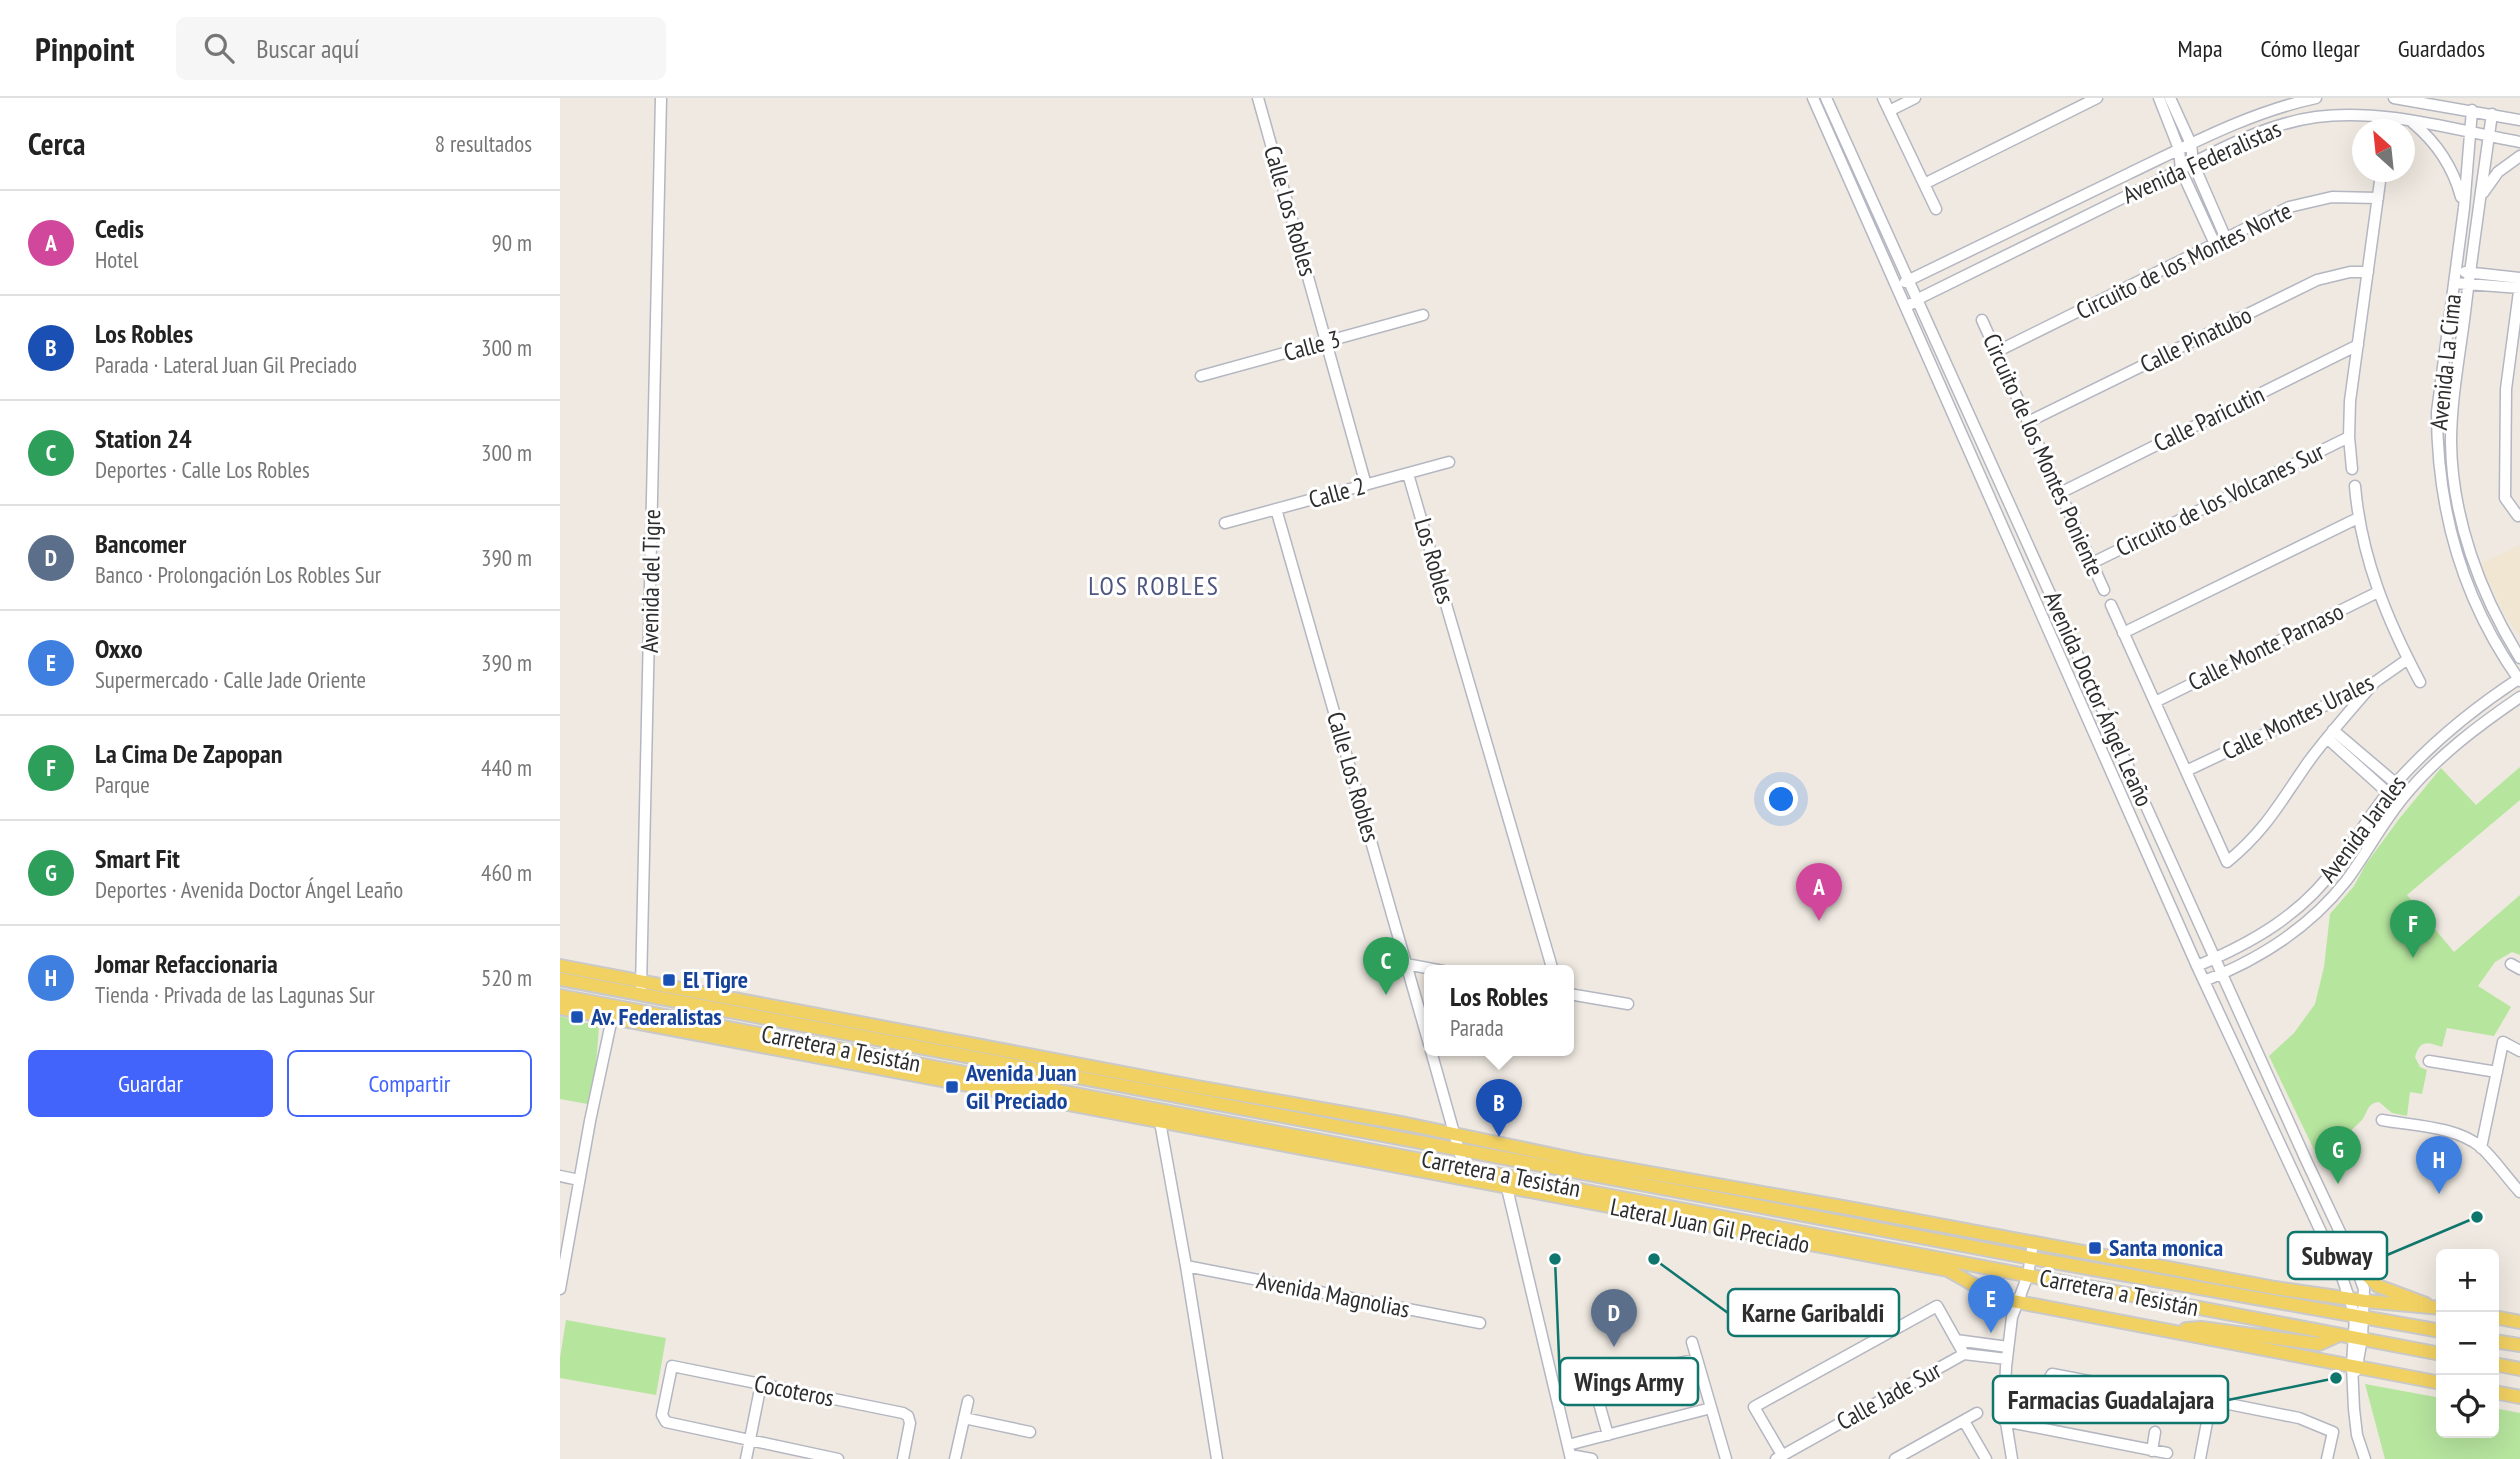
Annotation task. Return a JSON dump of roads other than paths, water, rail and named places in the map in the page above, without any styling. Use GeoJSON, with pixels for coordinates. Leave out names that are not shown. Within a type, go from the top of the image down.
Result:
{"type":"FeatureCollection","features":[{"type":"Feature","properties":{"kind":"main road","name":"Lateral Juan Gil Preciado"},"geometry":{"type":"LineString","coordinates":[[560,966],[641,988],[1454,1133],[1587,1162],[2275,1288],[2351,1300],[2436,1308]]}},
{"type":"Feature","properties":{"kind":"main road","name":"Carretera a Tesistán"},"geometry":{"type":"LineString","coordinates":[[560,979],[641,988],[1269,1113],[2031,1258],[2436,1330]]}},
{"type":"Feature","properties":{"kind":"main road","name":"Carretera a Tesistán"},"geometry":{"type":"LineString","coordinates":[[560,996],[1737,1225],[2028,1275],[2436,1353]]}},
{"type":"Feature","properties":{"kind":"main road","name":"Lateral Juan Gil Preciado"},"geometry":{"type":"LineString","coordinates":[[560,1008],[1160,1122],[1466,1173],[1507,1188],[1737,1225],[1948,1270],[1997,1298],[2354,1370],[2436,1381]]}},
{"type":"Feature","properties":{"kind":"main road"},"geometry":{"type":"LineString","coordinates":[[1198,1087],[1217,1102]]}},
{"type":"Feature","properties":{"kind":"main road"},"geometry":{"type":"LineString","coordinates":[[1269,1113],[1286,1104]]}},
{"type":"Feature","properties":{"kind":"main road"},"geometry":{"type":"LineString","coordinates":[[1901,1233],[1903,1218]]}},
{"type":"Feature","properties":{"kind":"main road"},"geometry":{"type":"LineString","coordinates":[[2355,1264],[2378,1286],[2436,1308]]}},
{"type":"Feature","properties":{"kind":"main road"},"geometry":{"type":"LineString","coordinates":[[2499,1318],[2520,1322]]}},
{"type":"Feature","properties":{"kind":"main road"},"geometry":{"type":"LineString","coordinates":[[2161,1329],[2201,1328],[2319,1344],[2340,1335]]}},
{"type":"Feature","properties":{"kind":"main road"},"geometry":{"type":"LineString","coordinates":[[2499,1342],[2520,1346]]}},
{"type":"Feature","properties":{"kind":"main road"},"geometry":{"type":"LineString","coordinates":[[2499,1365],[2520,1369]]}},
{"type":"Feature","properties":{"kind":"main road"},"geometry":{"type":"LineString","coordinates":[[2499,1393],[2520,1397]]}},
{"type":"Feature","properties":{"kind":"street","name":"Avenida del Tigre"},"geometry":{"type":"LineString","coordinates":[[641,988],[661,98]]}},
{"type":"Feature","properties":{"kind":"street","name":"Calle Los Robles"},"geometry":{"type":"LineString","coordinates":[[1258,98],[1366,485]]}},
{"type":"Feature","properties":{"kind":"street","name":"Avenida Doctor Ángel Leaño"},"geometry":{"type":"LineString","coordinates":[[1812,98],[2197,966],[2359,1317]]}},
{"type":"Feature","properties":{"kind":"street","name":"Avenida Doctor Ángel Leaño"},"geometry":{"type":"LineString","coordinates":[[1826,98],[2355,1264],[2364,1289],[2365,1301],[2359,1317]]}},
{"type":"Feature","properties":{"kind":"street"},"geometry":{"type":"LineString","coordinates":[[1883,98],[1936,209]]}},
{"type":"Feature","properties":{"kind":"street"},"geometry":{"type":"LineString","coordinates":[[1889,111],[1915,98]]}},
{"type":"Feature","properties":{"kind":"street"},"geometry":{"type":"LineString","coordinates":[[1924,184],[2097,98]]}},
{"type":"Feature","properties":{"kind":"street"},"geometry":{"type":"LineString","coordinates":[[2159,98],[2179,149],[2181,170],[2215,244]]}},
{"type":"Feature","properties":{"kind":"street"},"geometry":{"type":"LineString","coordinates":[[2170,98],[2191,144],[2193,163],[2226,239]]}},
{"type":"Feature","properties":{"kind":"street","name":"Avenida Federalistas"},"geometry":{"type":"LineString","coordinates":[[1896,286],[2179,149],[2255,115],[2316,98]]}},
{"type":"Feature","properties":{"kind":"street"},"geometry":{"type":"LineString","coordinates":[[2394,98],[2520,120]]}},
{"type":"Feature","properties":{"kind":"street","name":"Avenida La Cima"},"geometry":{"type":"LineString","coordinates":[[2472,110],[2464,208],[2437,412],[2437,443],[2447,516],[2461,571],[2498,648],[2519,679]]}},
{"type":"Feature","properties":{"kind":"street","name":"Avenida La Cima"},"geometry":{"type":"LineString","coordinates":[[2492,114],[2478,203],[2451,443],[2466,541],[2485,593],[2520,658]]}},
{"type":"Feature","properties":{"kind":"street","name":"Avenida Federalistas"},"geometry":{"type":"LineString","coordinates":[[1906,307],[1917,299],[2257,133],[2292,122],[2341,116],[2359,119]]}},
{"type":"Feature","properties":{"kind":"street","name":"Avenida Federalistas"},"geometry":{"type":"LineString","coordinates":[[2415,123],[2520,142]]}},
{"type":"Feature","properties":{"kind":"street"},"geometry":{"type":"LineString","coordinates":[[2415,125],[2430,138],[2445,158],[2457,182],[2464,208]]}},
{"type":"Feature","properties":{"kind":"street"},"geometry":{"type":"LineString","coordinates":[[2478,203],[2492,178],[2505,165],[2520,156]]}},
{"type":"Feature","properties":{"kind":"street"},"geometry":{"type":"LineString","coordinates":[[2352,468],[2350,401],[2380,182]]}},
{"type":"Feature","properties":{"kind":"street"},"geometry":{"type":"LineString","coordinates":[[2194,201],[2206,195]]}},
{"type":"Feature","properties":{"kind":"street","name":"Circuito de los Montes Norte"},"geometry":{"type":"LineString","coordinates":[[1996,352],[2301,204],[2332,197],[2378,198]]}},
{"type":"Feature","properties":{"kind":"street"},"geometry":{"type":"LineString","coordinates":[[2456,271],[2470,278],[2485,280],[2520,278]]}},
{"type":"Feature","properties":{"kind":"street","name":"Calle Pinatubo"},"geometry":{"type":"LineString","coordinates":[[2028,422],[2317,280],[2350,272],[2368,272]]}},
{"type":"Feature","properties":{"kind":"street"},"geometry":{"type":"LineString","coordinates":[[2454,283],[2470,278]]}},
{"type":"Feature","properties":{"kind":"street"},"geometry":{"type":"LineString","coordinates":[[2503,281],[2520,286],[2506,389],[2505,498],[2518,516]]}},
{"type":"Feature","properties":{"kind":"street","name":"Calle 3"},"geometry":{"type":"LineString","coordinates":[[1201,376],[1423,315]]}},
{"type":"Feature","properties":{"kind":"street","name":"Circuito de los Montes Poniente"},"geometry":{"type":"LineString","coordinates":[[1982,320],[2104,590]]}},
{"type":"Feature","properties":{"kind":"street","name":"Calle Paricutin"},"geometry":{"type":"LineString","coordinates":[[2060,493],[2358,345]]}},
{"type":"Feature","properties":{"kind":"street"},"geometry":{"type":"LineString","coordinates":[[1955,418],[1969,412]]}},
{"type":"Feature","properties":{"kind":"street","name":"Circuito de los Volcanes Sur"},"geometry":{"type":"LineString","coordinates":[[2091,563],[2349,437]]}},
{"type":"Feature","properties":{"kind":"street","name":"Calle 2"},"geometry":{"type":"LineString","coordinates":[[1225,523],[1449,463]]}},
{"type":"Feature","properties":{"kind":"street","name":"Los Robles"},"geometry":{"type":"LineString","coordinates":[[1408,474],[1551,965]]}},
{"type":"Feature","properties":{"kind":"street"},"geometry":{"type":"LineString","coordinates":[[2355,486],[2358,518],[2378,592],[2420,682]]}},
{"type":"Feature","properties":{"kind":"street","name":"Calle Los Robles"},"geometry":{"type":"LineString","coordinates":[[1276,509],[1424,1027]]}},
{"type":"Feature","properties":{"kind":"street"},"geometry":{"type":"LineString","coordinates":[[2123,633],[2358,518]]}},
{"type":"Feature","properties":{"kind":"street","name":"Calle Monte Parnaso"},"geometry":{"type":"LineString","coordinates":[[2155,702],[2378,592]]}},
{"type":"Feature","properties":{"kind":"street","name":"Circuito de los Montes Poniente"},"geometry":{"type":"LineString","coordinates":[[2111,605],[2227,862],[2268,823],[2330,734]]}},
{"type":"Feature","properties":{"kind":"street","name":"Calle Montes Urales"},"geometry":{"type":"LineString","coordinates":[[2186,771],[2375,682],[2408,659]]}},
{"type":"Feature","properties":{"kind":"street","name":"Avenida Jarales"},"geometry":{"type":"LineString","coordinates":[[2197,966],[2255,939],[2309,898],[2396,783],[2451,729],[2519,679]]}},
{"type":"Feature","properties":{"kind":"street"},"geometry":{"type":"LineString","coordinates":[[2330,734],[2375,682]]}},
{"type":"Feature","properties":{"kind":"street","name":"Avenida Jarales"},"geometry":{"type":"LineString","coordinates":[[2204,981],[2255,959],[2309,919],[2345,881],[2407,793],[2460,741],[2520,697]]}},
{"type":"Feature","properties":{"kind":"street"},"geometry":{"type":"LineString","coordinates":[[2330,734],[2407,793]]}},
{"type":"Feature","properties":{"kind":"street"},"geometry":{"type":"LineString","coordinates":[[2330,734],[2399,803]]}},
{"type":"Feature","properties":{"kind":"street"},"geometry":{"type":"LineString","coordinates":[[1406,964],[1424,967]]}},
{"type":"Feature","properties":{"kind":"street"},"geometry":{"type":"LineString","coordinates":[[1574,995],[1628,1004]]}},
{"type":"Feature","properties":{"kind":"street"},"geometry":{"type":"LineString","coordinates":[[560,1289],[612,1017]]}},
{"type":"Feature","properties":{"kind":"street"},"geometry":{"type":"LineString","coordinates":[[2481,1148],[2503,1042],[2520,1051]]}},
{"type":"Feature","properties":{"kind":"street"},"geometry":{"type":"LineString","coordinates":[[1432,1056],[1466,1173]]}},
{"type":"Feature","properties":{"kind":"street"},"geometry":{"type":"LineString","coordinates":[[2429,1061],[2497,1072]]}},
{"type":"Feature","properties":{"kind":"street"},"geometry":{"type":"LineString","coordinates":[[2382,1120],[2451,1133],[2481,1148],[2520,1192]]}},
{"type":"Feature","properties":{"kind":"street"},"geometry":{"type":"LineString","coordinates":[[1160,1122],[1217,1459]]}},
{"type":"Feature","properties":{"kind":"street"},"geometry":{"type":"LineString","coordinates":[[2295,1174],[2309,1167]]}},
{"type":"Feature","properties":{"kind":"street"},"geometry":{"type":"LineString","coordinates":[[560,1176],[579,1180]]}},
{"type":"Feature","properties":{"kind":"street"},"geometry":{"type":"LineString","coordinates":[[1507,1188],[1569,1453]]}},
{"type":"Feature","properties":{"kind":"street"},"geometry":{"type":"LineString","coordinates":[[2009,1458],[2004,1416],[2008,1347],[2012,1317],[2028,1275],[2033,1243]]}},
{"type":"Feature","properties":{"kind":"street","name":"Avenida Magnolias"},"geometry":{"type":"LineString","coordinates":[[1186,1266],[1480,1323]]}},
{"type":"Feature","properties":{"kind":"street"},"geometry":{"type":"LineString","coordinates":[[1779,1457],[1754,1406],[1937,1306],[1964,1354]]}},
{"type":"Feature","properties":{"kind":"street"},"geometry":{"type":"LineString","coordinates":[[2359,1317],[2354,1370],[2357,1436],[2365,1459]]}},
{"type":"Feature","properties":{"kind":"street"},"geometry":{"type":"LineString","coordinates":[[1956,1340],[2008,1347]]}},
{"type":"Feature","properties":{"kind":"street"},"geometry":{"type":"LineString","coordinates":[[1692,1342],[1726,1459]]}},
{"type":"Feature","properties":{"kind":"street","name":"Calle Jade Sur"},"geometry":{"type":"LineString","coordinates":[[1779,1457],[1964,1354],[2007,1359]]}},
{"type":"Feature","properties":{"kind":"street"},"geometry":{"type":"LineString","coordinates":[[1573,1387],[1697,1359]]}},
{"type":"Feature","properties":{"kind":"street","name":"Cocoteros"},"geometry":{"type":"LineString","coordinates":[[749,1440],[666,1422],[662,1415],[672,1366],[903,1413],[908,1416],[910,1423],[903,1459]]}},
{"type":"Feature","properties":{"kind":"street"},"geometry":{"type":"LineString","coordinates":[[2039,1422],[2045,1386],[2052,1374],[2178,1398]]}},
{"type":"Feature","properties":{"kind":"street"},"geometry":{"type":"LineString","coordinates":[[1593,1382],[1608,1435]]}},
{"type":"Feature","properties":{"kind":"street"},"geometry":{"type":"LineString","coordinates":[[746,1459],[761,1384]]}},
{"type":"Feature","properties":{"kind":"street"},"geometry":{"type":"LineString","coordinates":[[2159,1410],[2161,1395]]}},
{"type":"Feature","properties":{"kind":"street"},"geometry":{"type":"LineString","coordinates":[[2195,1458],[2208,1400],[2299,1418],[2333,1432],[2327,1459]]}},
{"type":"Feature","properties":{"kind":"street"},"geometry":{"type":"LineString","coordinates":[[955,1459],[968,1401]]}},
{"type":"Feature","properties":{"kind":"street"},"geometry":{"type":"LineString","coordinates":[[1569,1453],[1608,1435],[1711,1408]]}},
{"type":"Feature","properties":{"kind":"street"},"geometry":{"type":"LineString","coordinates":[[1895,1459],[1977,1413]]}},
{"type":"Feature","properties":{"kind":"street"},"geometry":{"type":"LineString","coordinates":[[2004,1416],[2167,1453]]}},
{"type":"Feature","properties":{"kind":"street"},"geometry":{"type":"LineString","coordinates":[[964,1418],[1030,1432]]}},
{"type":"Feature","properties":{"kind":"street"},"geometry":{"type":"LineString","coordinates":[[1964,1421],[1986,1459]]}},
{"type":"Feature","properties":{"kind":"street"},"geometry":{"type":"LineString","coordinates":[[2152,1451],[2155,1432]]}},
{"type":"Feature","properties":{"kind":"street"},"geometry":{"type":"LineString","coordinates":[[749,1440],[838,1459]]}},
{"type":"Feature","properties":{"kind":"street"},"geometry":{"type":"LineString","coordinates":[[1569,1453],[1592,1459]]}},
{"type":"Feature","properties":{"kind":"place","name":"Cedis"},"geometry":{"type":"Point","coordinates":[1819,921]}},
{"type":"Feature","properties":{"kind":"place","name":"La Cima De Zapopan"},"geometry":{"type":"Point","coordinates":[2413,958]}},
{"type":"Feature","properties":{"kind":"place","name":"El Tigre"},"geometry":{"type":"Point","coordinates":[669,980]}},
{"type":"Feature","properties":{"kind":"place","name":"Station 24"},"geometry":{"type":"Point","coordinates":[1386,995]}},
{"type":"Feature","properties":{"kind":"place","name":"Av. Federalistas"},"geometry":{"type":"Point","coordinates":[577,1017]}},
{"type":"Feature","properties":{"kind":"place","name":"Avenida Juan Gil Preciado"},"geometry":{"type":"Point","coordinates":[952,1087]}},
{"type":"Feature","properties":{"kind":"place","name":"Los Robles"},"geometry":{"type":"Point","coordinates":[1499,1137]}},
{"type":"Feature","properties":{"kind":"place","name":"Smart Fit"},"geometry":{"type":"Point","coordinates":[2338,1184]}},
{"type":"Feature","properties":{"kind":"place","name":"Jomar Refaccionaria"},"geometry":{"type":"Point","coordinates":[2439,1194]}},
{"type":"Feature","properties":{"kind":"place","name":"Subway"},"geometry":{"type":"Point","coordinates":[2477,1217]}},
{"type":"Feature","properties":{"kind":"place","name":"Santa monica"},"geometry":{"type":"Point","coordinates":[2095,1248]}},
{"type":"Feature","properties":{"kind":"place","name":"Wings Army"},"geometry":{"type":"Point","coordinates":[1555,1259]}},
{"type":"Feature","properties":{"kind":"place","name":"Karne Garibaldi"},"geometry":{"type":"Point","coordinates":[1654,1259]}},
{"type":"Feature","properties":{"kind":"place","name":"Oxxo"},"geometry":{"type":"Point","coordinates":[1991,1333]}},
{"type":"Feature","properties":{"kind":"place","name":"Bancomer"},"geometry":{"type":"Point","coordinates":[1614,1347]}},
{"type":"Feature","properties":{"kind":"place","name":"Farmacias Guadalajara"},"geometry":{"type":"Point","coordinates":[2336,1378]}},
{"type":"Feature","properties":{"kind":"district","name":"LOS ROBLES"},"geometry":{"type":"Point","coordinates":[1154,586]}}]}
